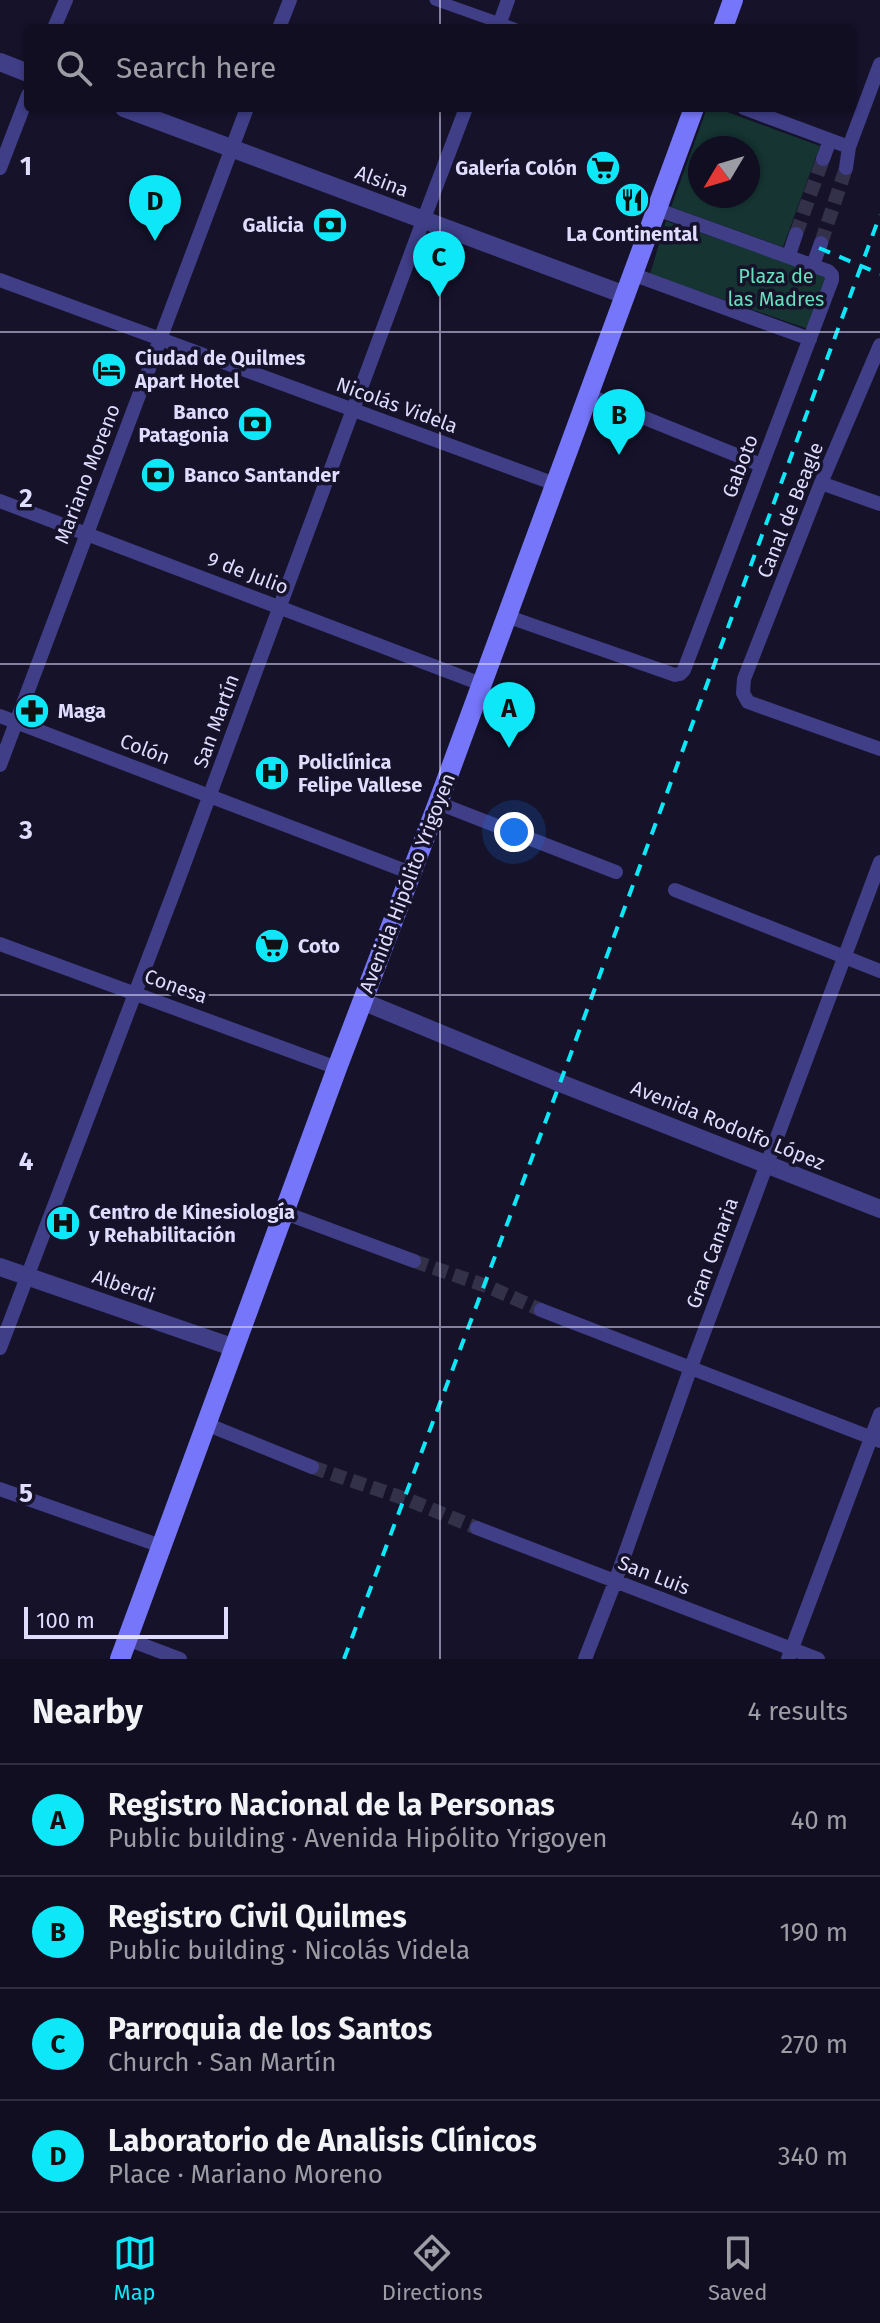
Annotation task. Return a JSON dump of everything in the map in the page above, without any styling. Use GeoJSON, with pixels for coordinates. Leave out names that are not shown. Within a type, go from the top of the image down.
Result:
{"type":"FeatureCollection","features":[{"type":"Feature","properties":{"kind":"main road"},"geometry":{"type":"LineString","coordinates":[[724,24],[733,0]]}},
{"type":"Feature","properties":{"kind":"main road","name":"Avenida Hipólito Yrigoyen"},"geometry":{"type":"LineString","coordinates":[[123,1649],[692,112]]}},
{"type":"Feature","properties":{"kind":"street"},"geometry":{"type":"LineString","coordinates":[[56,24],[66,0]]}},
{"type":"Feature","properties":{"kind":"street"},"geometry":{"type":"LineString","coordinates":[[281,24],[290,0]]}},
{"type":"Feature","properties":{"kind":"street"},"geometry":{"type":"LineString","coordinates":[[435,0],[499,24]]}},
{"type":"Feature","properties":{"kind":"street"},"geometry":{"type":"LineString","coordinates":[[504,24],[508,0]]}},
{"type":"Feature","properties":{"kind":"street"},"geometry":{"type":"LineString","coordinates":[[0,62],[24,71]]}},
{"type":"Feature","properties":{"kind":"street"},"geometry":{"type":"LineString","coordinates":[[846,168],[849,147],[880,64]]}},
{"type":"Feature","properties":{"kind":"street"},"geometry":{"type":"LineString","coordinates":[[0,168],[24,105]]}},
{"type":"Feature","properties":{"kind":"street","name":"Alsina"},"geometry":{"type":"LineString","coordinates":[[135,112],[625,295]]}},
{"type":"Feature","properties":{"kind":"street","name":"Mariano Moreno"},"geometry":{"type":"LineString","coordinates":[[0,765],[245,112]]}},
{"type":"Feature","properties":{"kind":"street","name":"San Martín"},"geometry":{"type":"LineString","coordinates":[[0,1348],[136,994],[464,112]]}},
{"type":"Feature","properties":{"kind":"street"},"geometry":{"type":"LineString","coordinates":[[755,112],[849,147]]}},
{"type":"Feature","properties":{"kind":"street"},"geometry":{"type":"LineString","coordinates":[[823,159],[830,140]]}},
{"type":"Feature","properties":{"kind":"street"},"geometry":{"type":"LineString","coordinates":[[656,209],[813,265],[821,243]]}},
{"type":"Feature","properties":{"kind":"street"},"geometry":{"type":"LineString","coordinates":[[789,255],[796,234]]}},
{"type":"Feature","properties":{"kind":"street","name":"Gaboto"},"geometry":{"type":"LineString","coordinates":[[506,616],[675,675],[684,670],[832,275],[813,265]]}},
{"type":"Feature","properties":{"kind":"street"},"geometry":{"type":"LineString","coordinates":[[632,274],[810,339]]}},
{"type":"Feature","properties":{"kind":"street","name":"Nicolás Videla"},"geometry":{"type":"LineString","coordinates":[[0,280],[555,484]]}},
{"type":"Feature","properties":{"kind":"street","name":"Canal de Beagle"},"geometry":{"type":"LineString","coordinates":[[880,345],[821,483],[744,679],[743,693],[748,702],[880,749]]}},
{"type":"Feature","properties":{"kind":"street"},"geometry":{"type":"LineString","coordinates":[[588,395],[761,465]]}},
{"type":"Feature","properties":{"kind":"street"},"geometry":{"type":"LineString","coordinates":[[821,483],[880,504]]}},
{"type":"Feature","properties":{"kind":"street","name":"9 de Julio"},"geometry":{"type":"LineString","coordinates":[[0,501],[481,684]]}},
{"type":"Feature","properties":{"kind":"street","name":"Colón"},"geometry":{"type":"LineString","coordinates":[[0,716],[411,873]]}},
{"type":"Feature","properties":{"kind":"street"},"geometry":{"type":"LineString","coordinates":[[438,803],[616,872]]}},
{"type":"Feature","properties":{"kind":"street","name":"Gran Canaria"},"geometry":{"type":"LineString","coordinates":[[585,1659],[880,862]]}},
{"type":"Feature","properties":{"kind":"street"},"geometry":{"type":"LineString","coordinates":[[675,890],[880,971]]}},
{"type":"Feature","properties":{"kind":"street","name":"Conesa"},"geometry":{"type":"LineString","coordinates":[[0,944],[337,1068]]}},
{"type":"Feature","properties":{"kind":"street","name":"Avenida Rodolfo López"},"geometry":{"type":"LineString","coordinates":[[362,1001],[880,1209]]}},
{"type":"Feature","properties":{"kind":"street"},"geometry":{"type":"LineString","coordinates":[[285,1213],[414,1261]]}},
{"type":"Feature","properties":{"kind":"street","name":"Alberdi"},"geometry":{"type":"LineString","coordinates":[[0,1267],[235,1348]]}},
{"type":"Feature","properties":{"kind":"street"},"geometry":{"type":"LineString","coordinates":[[541,1310],[876,1439]]}},
{"type":"Feature","properties":{"kind":"street"},"geometry":{"type":"LineString","coordinates":[[790,1654],[876,1439],[880,1414]]}},
{"type":"Feature","properties":{"kind":"street"},"geometry":{"type":"LineString","coordinates":[[206,1424],[312,1467]]}},
{"type":"Feature","properties":{"kind":"street"},"geometry":{"type":"LineString","coordinates":[[0,1489],[161,1546]]}},
{"type":"Feature","properties":{"kind":"street","name":"San Luis"},"geometry":{"type":"LineString","coordinates":[[477,1528],[790,1654],[818,1659]]}},
{"type":"Feature","properties":{"kind":"street"},"geometry":{"type":"LineString","coordinates":[[123,1649],[180,1659]]}},
{"type":"Feature","properties":{"kind":"green space"},"geometry":{"type":"Polygon","coordinates":[[[706,112],[727,112],[820,146],[783,247],[671,207],[688,160],[688,208],[760,208],[760,136],[697,136],[706,112]]]}},
{"type":"Feature","properties":{"kind":"green space","name":"Plaza de las Madres"},"geometry":{"type":"Polygon","coordinates":[[[666,221],[827,276],[811,330],[650,274],[666,221]]]}},
{"type":"Feature","properties":{"kind":"tunnel"},"geometry":{"type":"LineString","coordinates":[[796,234],[823,159]]}},
{"type":"Feature","properties":{"kind":"tunnel"},"geometry":{"type":"LineString","coordinates":[[821,243],[846,168]]}},
{"type":"Feature","properties":{"kind":"tunnel"},"geometry":{"type":"LineString","coordinates":[[414,1261],[489,1287],[541,1310]]}},
{"type":"Feature","properties":{"kind":"tunnel"},"geometry":{"type":"LineString","coordinates":[[312,1467],[409,1500],[477,1528]]}},
{"type":"Feature","properties":{"kind":"railway"},"geometry":{"type":"LineString","coordinates":[[344,1659],[880,215]]}},
{"type":"Feature","properties":{"kind":"railway"},"geometry":{"type":"LineString","coordinates":[[819,248],[880,274]]}},
{"type":"Feature","properties":{"kind":"place","name":"Galería Colón"},"geometry":{"type":"Point","coordinates":[603,168]}},
{"type":"Feature","properties":{"kind":"place","name":"La Continental"},"geometry":{"type":"Point","coordinates":[632,200]}},
{"type":"Feature","properties":{"kind":"place","name":"Galicia"},"geometry":{"type":"Point","coordinates":[330,225]}},
{"type":"Feature","properties":{"kind":"place","name":"Laboratorio de Analisis Clínicos"},"geometry":{"type":"Point","coordinates":[155,241]}},
{"type":"Feature","properties":{"kind":"place","name":"Parroquia de los Santos"},"geometry":{"type":"Point","coordinates":[439,297]}},
{"type":"Feature","properties":{"kind":"place","name":"Ciudad de Quilmes Apart Hotel"},"geometry":{"type":"Point","coordinates":[109,370]}},
{"type":"Feature","properties":{"kind":"place","name":"Banco Patagonia"},"geometry":{"type":"Point","coordinates":[255,424]}},
{"type":"Feature","properties":{"kind":"place","name":"Registro Civil Quilmes"},"geometry":{"type":"Point","coordinates":[619,455]}},
{"type":"Feature","properties":{"kind":"place","name":"Banco Santander"},"geometry":{"type":"Point","coordinates":[158,475]}},
{"type":"Feature","properties":{"kind":"place","name":"Maga"},"geometry":{"type":"Point","coordinates":[32,711]}},
{"type":"Feature","properties":{"kind":"place","name":"Registro Nacional de la Personas"},"geometry":{"type":"Point","coordinates":[509,748]}},
{"type":"Feature","properties":{"kind":"place","name":"Policlínica Felipe Vallese"},"geometry":{"type":"Point","coordinates":[272,773]}},
{"type":"Feature","properties":{"kind":"place","name":"Coto"},"geometry":{"type":"Point","coordinates":[272,946]}},
{"type":"Feature","properties":{"kind":"place","name":"Centro de Kinesiología y Rehabilitación"},"geometry":{"type":"Point","coordinates":[63,1223]}}]}
